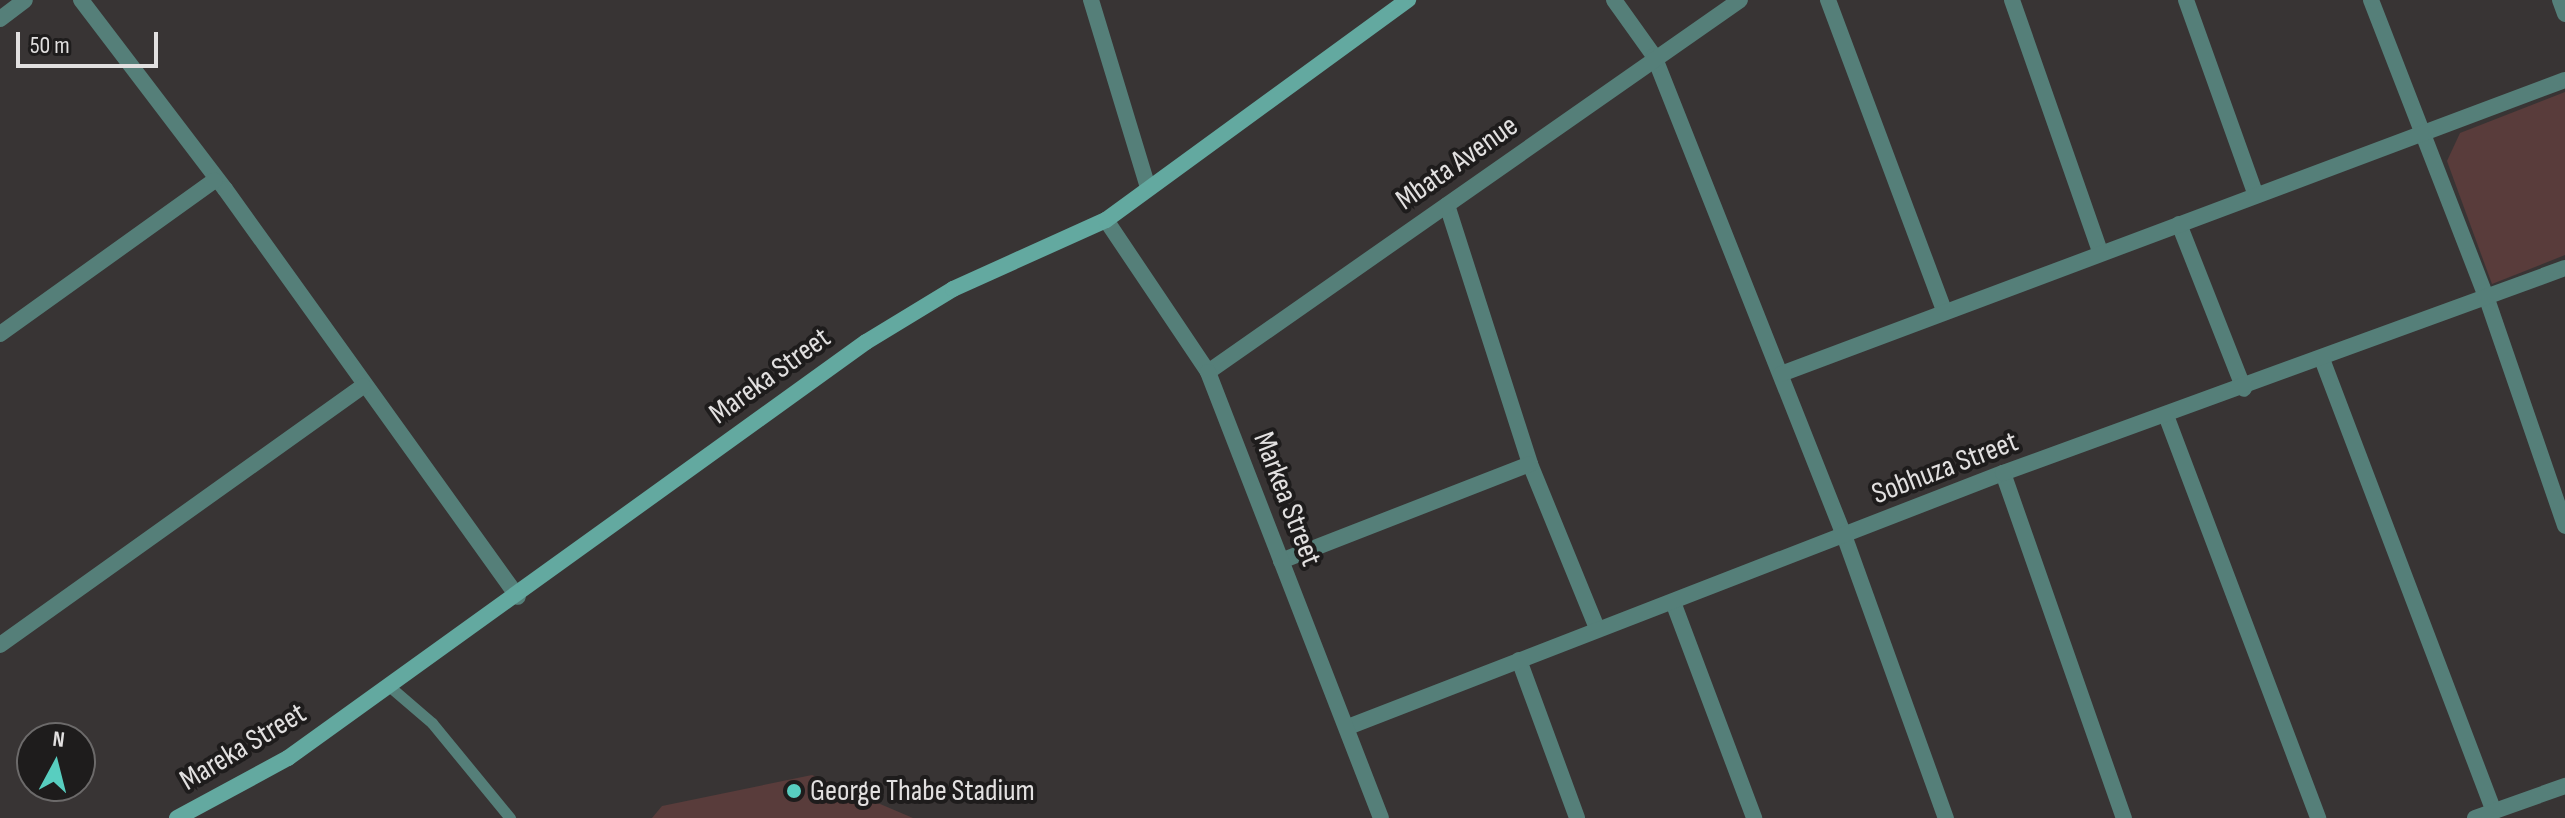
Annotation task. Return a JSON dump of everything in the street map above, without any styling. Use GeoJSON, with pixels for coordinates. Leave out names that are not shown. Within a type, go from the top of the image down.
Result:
{"type":"FeatureCollection","features":[{"type":"Feature","properties":{"kind":"main road","name":"Mareka Street"},"geometry":{"type":"LineString","coordinates":[[177,818],[288,758],[518,597],[866,342],[953,289],[1106,220],[1408,0]]}},
{"type":"Feature","properties":{"kind":"street"},"geometry":{"type":"LineString","coordinates":[[0,19],[25,0]]}},
{"type":"Feature","properties":{"kind":"street"},"geometry":{"type":"LineString","coordinates":[[81,0],[518,597]]}},
{"type":"Feature","properties":{"kind":"street"},"geometry":{"type":"LineString","coordinates":[[1091,0],[1148,188]]}},
{"type":"Feature","properties":{"kind":"street"},"geometry":{"type":"LineString","coordinates":[[1614,0],[1654,56],[1845,538],[1946,818]]}},
{"type":"Feature","properties":{"kind":"street","name":"Mbata Avenue"},"geometry":{"type":"LineString","coordinates":[[1208,372],[1654,56],[1740,0]]}},
{"type":"Feature","properties":{"kind":"street"},"geometry":{"type":"LineString","coordinates":[[1828,0],[1943,308]]}},
{"type":"Feature","properties":{"kind":"street"},"geometry":{"type":"LineString","coordinates":[[2012,0],[2100,251]]}},
{"type":"Feature","properties":{"kind":"street"},"geometry":{"type":"LineString","coordinates":[[2186,0],[2255,193]]}},
{"type":"Feature","properties":{"kind":"street"},"geometry":{"type":"LineString","coordinates":[[2371,0],[2487,299],[2565,526]]}},
{"type":"Feature","properties":{"kind":"street"},"geometry":{"type":"LineString","coordinates":[[2560,0],[2565,14]]}},
{"type":"Feature","properties":{"kind":"street"},"geometry":{"type":"LineString","coordinates":[[1781,374],[1943,308],[2565,80]]}},
{"type":"Feature","properties":{"kind":"street"},"geometry":{"type":"LineString","coordinates":[[0,334],[215,180]]}},
{"type":"Feature","properties":{"kind":"street"},"geometry":{"type":"LineString","coordinates":[[1447,205],[1530,464],[1597,628]]}},
{"type":"Feature","properties":{"kind":"street","name":"Markea Street"},"geometry":{"type":"LineString","coordinates":[[1106,220],[1208,372],[1381,818]]}},
{"type":"Feature","properties":{"kind":"street"},"geometry":{"type":"LineString","coordinates":[[2179,224],[2244,389]]}},
{"type":"Feature","properties":{"kind":"street","name":"Sobhuza Street"},"geometry":{"type":"LineString","coordinates":[[1348,727],[1597,628],[1845,538],[2003,473],[2167,418],[2565,268]]}},
{"type":"Feature","properties":{"kind":"street"},"geometry":{"type":"LineString","coordinates":[[2322,359],[2494,811]]}},
{"type":"Feature","properties":{"kind":"street"},"geometry":{"type":"LineString","coordinates":[[0,645],[363,386]]}},
{"type":"Feature","properties":{"kind":"street"},"geometry":{"type":"LineString","coordinates":[[2167,418],[2318,818]]}},
{"type":"Feature","properties":{"kind":"street"},"geometry":{"type":"LineString","coordinates":[[1281,561],[1530,464]]}},
{"type":"Feature","properties":{"kind":"street"},"geometry":{"type":"LineString","coordinates":[[2003,473],[2124,818]]}},
{"type":"Feature","properties":{"kind":"street"},"geometry":{"type":"LineString","coordinates":[[1673,602],[1754,818]]}},
{"type":"Feature","properties":{"kind":"street"},"geometry":{"type":"LineString","coordinates":[[1519,660],[1577,818]]}},
{"type":"Feature","properties":{"kind":"street"},"geometry":{"type":"LineString","coordinates":[[2475,818],[2565,786]]}},
{"type":"Feature","properties":{"kind":"lane"},"geometry":{"type":"LineString","coordinates":[[389,686],[432,723],[510,818]]}},
{"type":"Feature","properties":{"kind":"shaded area"},"geometry":{"type":"Polygon","coordinates":[[[2565,92],[2565,255],[2492,284],[2447,161],[2460,133],[2565,92]]]}},
{"type":"Feature","properties":{"kind":"shaded area","name":"George Thabe Stadium"},"geometry":{"type":"Polygon","coordinates":[[[812,775],[913,818],[652,818],[662,806],[812,775]]]}},
{"type":"Feature","properties":{"kind":"place","name":"George Thabe Stadium"},"geometry":{"type":"Point","coordinates":[794,791]}}]}
